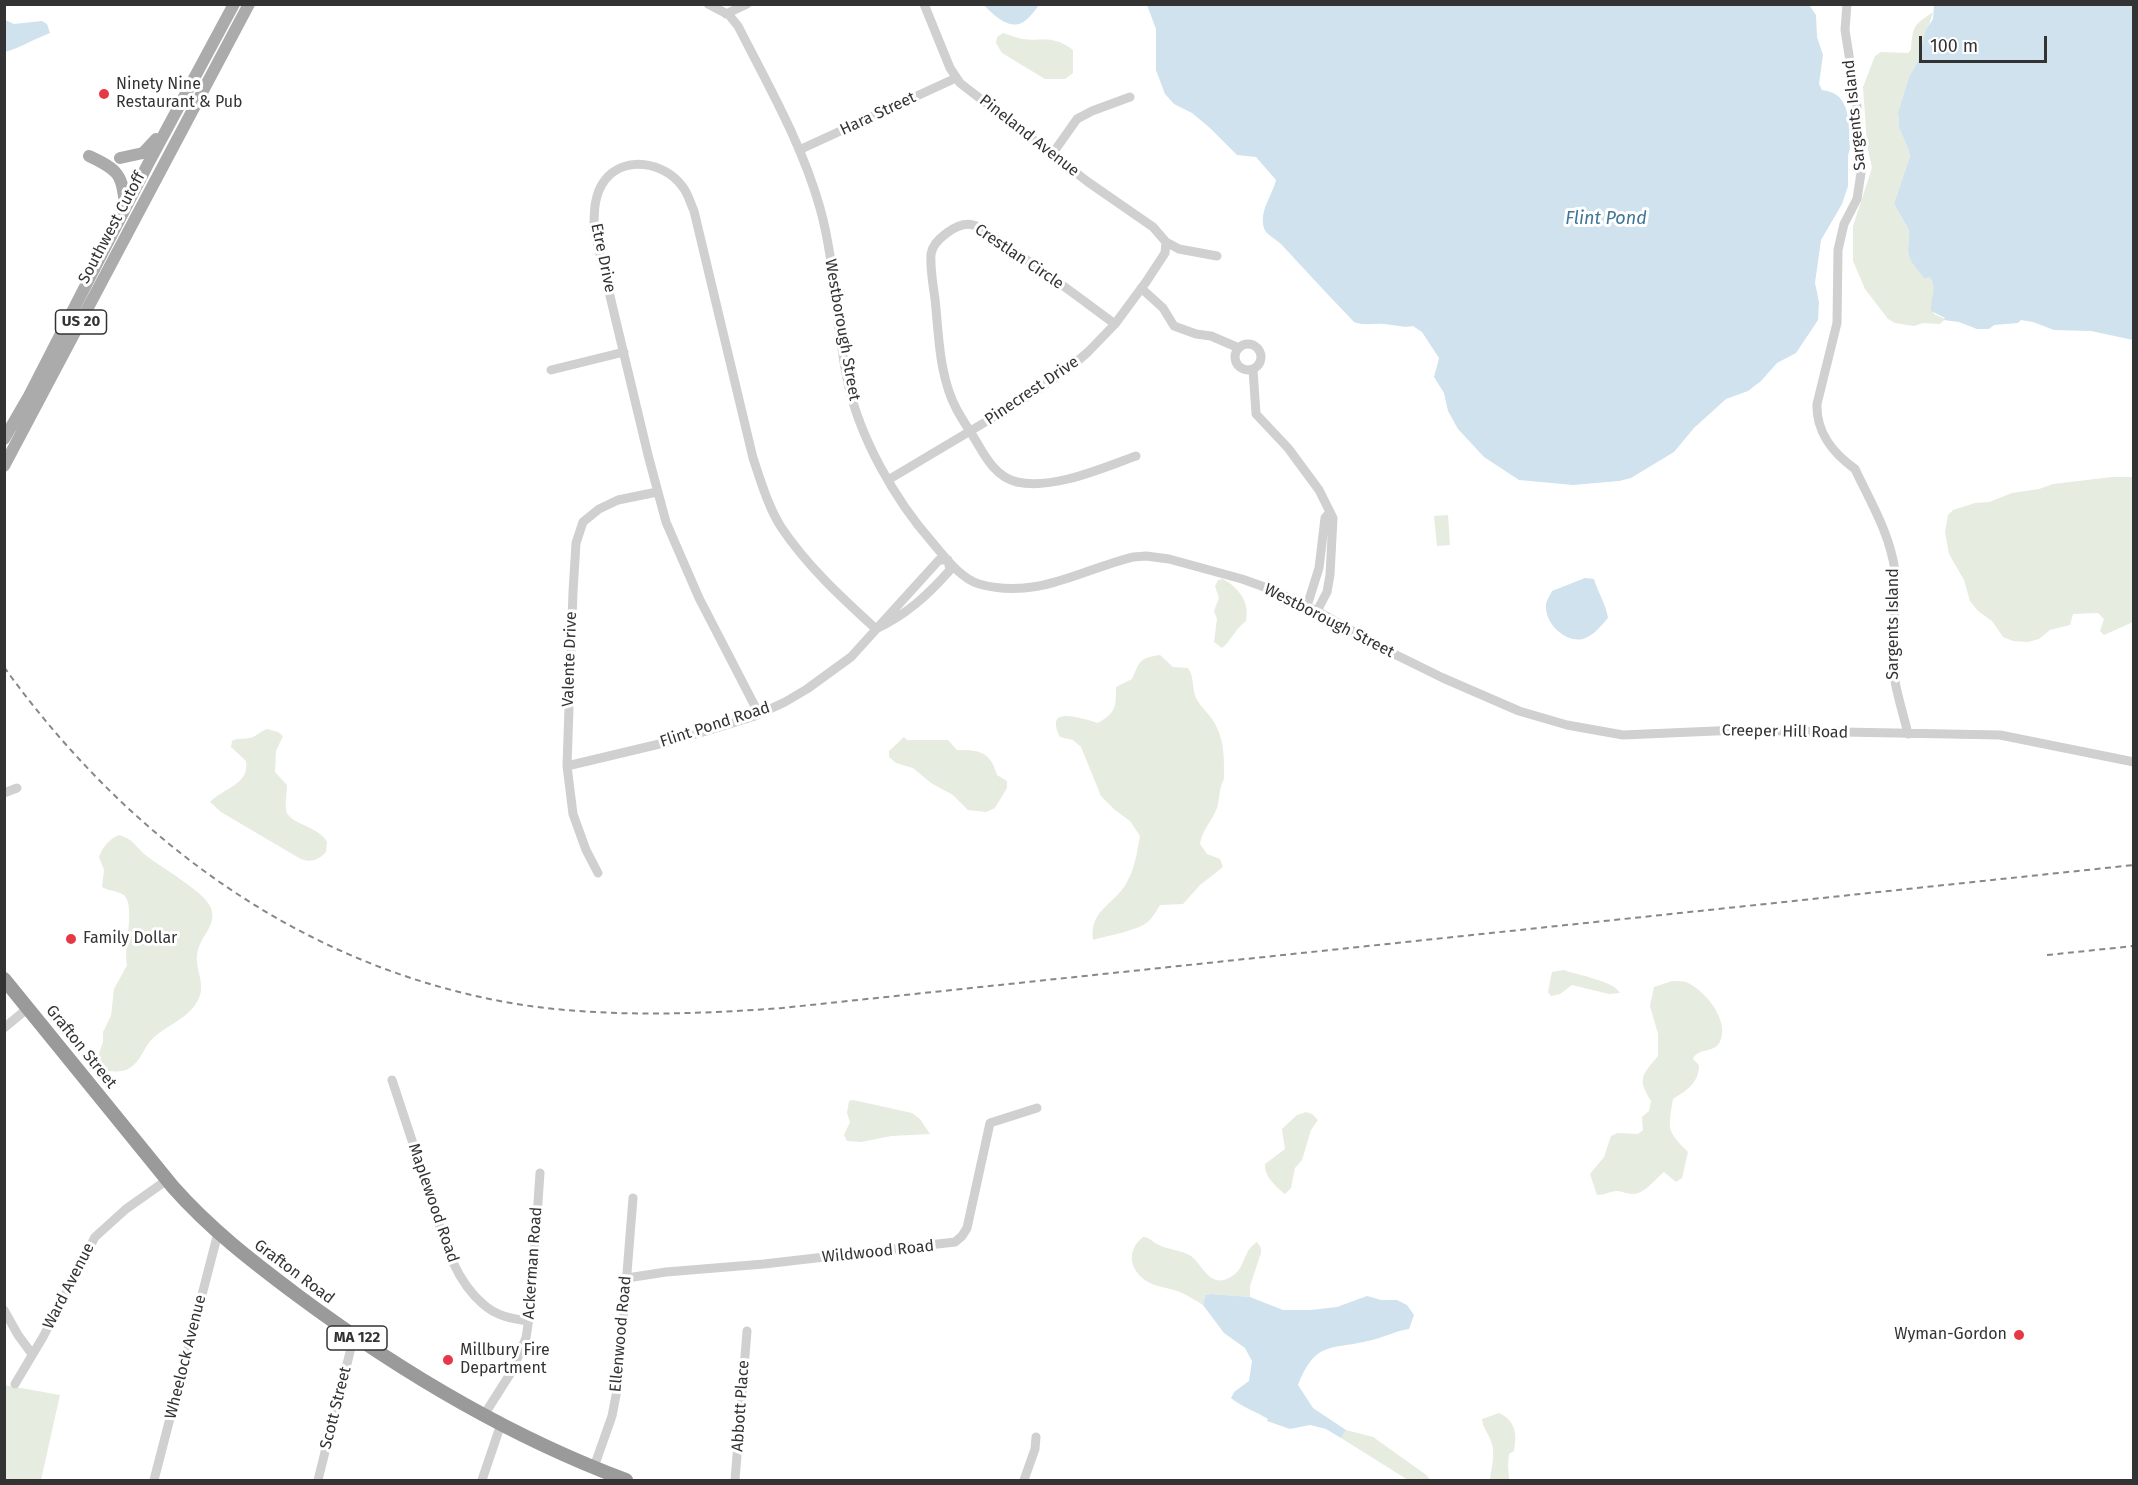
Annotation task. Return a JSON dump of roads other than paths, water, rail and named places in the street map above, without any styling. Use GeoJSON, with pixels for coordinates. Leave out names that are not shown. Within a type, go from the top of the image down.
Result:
{"type":"FeatureCollection","features":[{"type":"Feature","properties":{"kind":"highway","name":"Grafton Street"},"geometry":{"type":"LineString","coordinates":[[4,979],[131,1136]]}},
{"type":"Feature","properties":{"kind":"highway","name":"Grafton Road"},"geometry":{"type":"LineString","coordinates":[[131,1136],[190,1207],[218,1233],[249,1259],[354,1336],[484,1415],[560,1453],[620,1479]]}},
{"type":"Feature","properties":{"kind":"main road","name":"Southwest Cutoff"},"geometry":{"type":"LineString","coordinates":[[4,439],[29,396],[184,95],[234,4]]}},
{"type":"Feature","properties":{"kind":"main road","name":"Southwest Cutoff"},"geometry":{"type":"LineString","coordinates":[[4,466],[249,4]]}},
{"type":"Feature","properties":{"kind":"main road"},"geometry":{"type":"LineString","coordinates":[[120,158],[143,153],[152,144],[184,95]]}},
{"type":"Feature","properties":{"kind":"main road"},"geometry":{"type":"LineString","coordinates":[[89,156],[114,168],[120,175],[124,187],[125,209]]}},
{"type":"Feature","properties":{"kind":"street","name":"Westborough Street"},"geometry":{"type":"LineString","coordinates":[[708,4],[726,14],[738,26],[799,150],[813,185],[825,229],[850,392],[866,434],[888,480],[909,514],[948,560],[965,576],[978,584],[1020,589],[1061,581],[1128,558],[1142,556],[1162,558],[1242,579],[1307,606],[1384,649],[1443,678]]}},
{"type":"Feature","properties":{"kind":"street"},"geometry":{"type":"LineString","coordinates":[[726,14],[747,4]]}},
{"type":"Feature","properties":{"kind":"street","name":"Pineland Avenue"},"geometry":{"type":"LineString","coordinates":[[924,4],[956,78],[1088,182],[1153,227],[1166,242]]}},
{"type":"Feature","properties":{"kind":"street","name":"Sargents Island"},"geometry":{"type":"LineString","coordinates":[[1847,4],[1845,30],[1857,106],[1861,173],[1857,199],[1844,224],[1838,250],[1837,323],[1817,405],[1817,415],[1820,430],[1825,438],[1855,470],[1889,543],[1896,572],[1897,590],[1892,635],[1893,681],[1908,734]]}},
{"type":"Feature","properties":{"kind":"street","name":"Hara Street"},"geometry":{"type":"LineString","coordinates":[[799,150],[956,78]]}},
{"type":"Feature","properties":{"kind":"street"},"geometry":{"type":"LineString","coordinates":[[1053,153],[1077,119],[1130,97]]}},
{"type":"Feature","properties":{"kind":"street","name":"Etre Drive"},"geometry":{"type":"LineString","coordinates":[[759,714],[687,572],[666,522],[657,492],[594,229],[595,204],[602,186],[611,175],[631,166],[650,165],[664,170],[681,184],[694,211],[753,458],[771,507],[780,526],[805,557],[831,586],[876,629]]}},
{"type":"Feature","properties":{"kind":"street","name":"Crestlan Circle"},"geometry":{"type":"LineString","coordinates":[[971,432],[952,399],[942,363],[931,256],[934,244],[939,240],[961,226],[974,225],[1024,257],[1115,324]]}},
{"type":"Feature","properties":{"kind":"street"},"geometry":{"type":"LineString","coordinates":[[1166,242],[1179,249],[1217,256]]}},
{"type":"Feature","properties":{"kind":"street","name":"Pinecrest Drive"},"geometry":{"type":"LineString","coordinates":[[888,480],[971,432],[1067,370],[1115,324],[1166,253],[1166,242]]}},
{"type":"Feature","properties":{"kind":"street"},"geometry":{"type":"LineString","coordinates":[[1141,288],[1163,308],[1174,326],[1196,334],[1211,336],[1239,348]]}},
{"type":"Feature","properties":{"kind":"street"},"geometry":{"type":"LineString","coordinates":[[1253,369],[1244,369],[1237,364],[1235,356],[1239,348],[1246,344],[1258,348],[1261,360],[1253,369],[1256,414],[1288,448],[1319,490],[1333,518],[1330,575],[1327,592],[1317,611]]}},
{"type":"Feature","properties":{"kind":"street"},"geometry":{"type":"LineString","coordinates":[[551,370],[624,352]]}},
{"type":"Feature","properties":{"kind":"street"},"geometry":{"type":"LineString","coordinates":[[971,432],[996,470],[1017,482],[1050,483],[1136,456]]}},
{"type":"Feature","properties":{"kind":"street","name":"Valente Drive"},"geometry":{"type":"LineString","coordinates":[[598,873],[586,850],[573,814],[567,766],[574,558],[580,528],[592,513],[618,500],[657,492]]}},
{"type":"Feature","properties":{"kind":"street"},"geometry":{"type":"LineString","coordinates":[[1307,606],[1319,568],[1325,518],[1330,512]]}},
{"type":"Feature","properties":{"kind":"street","name":"Flint Pond Road"},"geometry":{"type":"LineString","coordinates":[[567,766],[672,741],[759,714],[807,689],[852,657],[876,629],[939,560],[948,560],[950,570],[922,599],[897,619],[876,629]]}},
{"type":"Feature","properties":{"kind":"street","name":"Creeper Hill Road"},"geometry":{"type":"LineString","coordinates":[[1443,678],[1533,716],[1623,735],[1738,730],[2000,735],[2133,762]]}},
{"type":"Feature","properties":{"kind":"street"},"geometry":{"type":"LineString","coordinates":[[4,793],[17,788]]}},
{"type":"Feature","properties":{"kind":"street"},"geometry":{"type":"LineString","coordinates":[[4,1028],[28,1008]]}},
{"type":"Feature","properties":{"kind":"street","name":"Maplewood Road"},"geometry":{"type":"LineString","coordinates":[[392,1080],[444,1239],[459,1275],[478,1300],[493,1311],[502,1316],[529,1321]]}},
{"type":"Feature","properties":{"kind":"street","name":"Wildwood Road"},"geometry":{"type":"LineString","coordinates":[[627,1278],[955,1242],[967,1228],[990,1123],[1036,1108]]}},
{"type":"Feature","properties":{"kind":"street","name":"Ackerman Road"},"geometry":{"type":"LineString","coordinates":[[484,1415],[512,1371],[526,1338],[540,1173]]}},
{"type":"Feature","properties":{"kind":"street","name":"Ward Avenue"},"geometry":{"type":"LineString","coordinates":[[15,1384],[95,1237],[126,1209],[167,1180]]}},
{"type":"Feature","properties":{"kind":"street","name":"Ellenwood Road"},"geometry":{"type":"LineString","coordinates":[[594,1467],[612,1416],[618,1385],[633,1198]]}},
{"type":"Feature","properties":{"kind":"street","name":"Wheelock Avenue"},"geometry":{"type":"LineString","coordinates":[[154,1480],[218,1233]]}},
{"type":"Feature","properties":{"kind":"street"},"geometry":{"type":"LineString","coordinates":[[4,1310],[32,1354]]}},
{"type":"Feature","properties":{"kind":"street","name":"Abbott Place"},"geometry":{"type":"LineString","coordinates":[[735,1480],[747,1331]]}},
{"type":"Feature","properties":{"kind":"street","name":"Scott Street"},"geometry":{"type":"LineString","coordinates":[[318,1480],[354,1336]]}},
{"type":"Feature","properties":{"kind":"street"},"geometry":{"type":"LineString","coordinates":[[482,1480],[501,1424]]}},
{"type":"Feature","properties":{"kind":"street"},"geometry":{"type":"LineString","coordinates":[[1024,1480],[1035,1449],[1036,1437]]}},
{"type":"Feature","properties":{"kind":"water"},"geometry":{"type":"Polygon","coordinates":[[[984,5],[1039,5],[1026,20],[1015,25],[1003,21],[984,5]]]}},
{"type":"Feature","properties":{"kind":"water","name":"Flint Pond"},"geometry":{"type":"Polygon","coordinates":[[[1147,5],[1809,5],[1816,15],[1817,37],[1823,55],[1819,84],[1822,90],[1832,92],[1844,104],[1847,112],[1850,149],[1848,186],[1842,204],[1821,240],[1815,283],[1819,302],[1818,320],[1796,353],[1777,363],[1761,381],[1748,391],[1726,399],[1694,428],[1674,452],[1631,478],[1573,485],[1519,480],[1484,457],[1458,429],[1448,411],[1444,393],[1434,377],[1439,358],[1422,332],[1413,326],[1354,322],[1281,244],[1267,233],[1263,216],[1276,180],[1256,157],[1237,155],[1210,128],[1192,113],[1174,104],[1165,94],[1156,70],[1156,29],[1147,5]]]}},
{"type":"Feature","properties":{"kind":"water"},"geometry":{"type":"Polygon","coordinates":[[[1934,5],[2133,5],[2133,340],[2091,331],[2054,330],[2021,320],[2018,323],[1994,325],[1989,329],[1977,329],[1959,322],[1944,320],[1945,318],[1931,311],[1934,290],[1932,281],[1930,277],[1924,278],[1911,261],[1908,251],[1909,230],[1894,204],[1910,156],[1899,128],[1898,112],[1909,77],[1918,61],[1926,30],[1933,19],[1934,5]]]}},
{"type":"Feature","properties":{"kind":"water"},"geometry":{"type":"Polygon","coordinates":[[[5,20],[14,24],[42,21],[47,24],[50,33],[5,52],[5,20]]]}},
{"type":"Feature","properties":{"kind":"water"},"geometry":{"type":"Polygon","coordinates":[[[1585,578],[1594,579],[1608,618],[1590,636],[1583,639],[1569,638],[1552,624],[1548,618],[1546,604],[1552,591],[1585,578]]]}},
{"type":"Feature","properties":{"kind":"water"},"geometry":{"type":"Polygon","coordinates":[[[1205,1295],[1250,1297],[1283,1310],[1337,1307],[1367,1296],[1381,1300],[1397,1300],[1407,1305],[1414,1315],[1409,1329],[1373,1340],[1325,1350],[1311,1361],[1305,1371],[1298,1385],[1313,1408],[1346,1430],[1341,1438],[1326,1429],[1310,1425],[1290,1429],[1267,1421],[1268,1419],[1231,1398],[1234,1392],[1249,1381],[1252,1361],[1245,1348],[1224,1333],[1203,1305],[1205,1295]]]}},
{"type":"Feature","properties":{"kind":"railway"},"geometry":{"type":"LineString","coordinates":[[4,667],[55,732],[110,791],[171,845],[236,893],[305,933],[378,966],[456,991],[537,1007],[567,1010],[659,1014],[782,1008],[2134,865]]}},
{"type":"Feature","properties":{"kind":"railway"},"geometry":{"type":"LineString","coordinates":[[2047,955],[2134,946]]}},
{"type":"Feature","properties":{"kind":"place","name":"Ninety Nine Restaurant & Pub"},"geometry":{"type":"Point","coordinates":[104,94]}},
{"type":"Feature","properties":{"kind":"place","name":"Family Dollar"},"geometry":{"type":"Point","coordinates":[71,939]}},
{"type":"Feature","properties":{"kind":"place","name":"Wyman-Gordon"},"geometry":{"type":"Point","coordinates":[2019,1335]}},
{"type":"Feature","properties":{"kind":"place","name":"Millbury Fire Department"},"geometry":{"type":"Point","coordinates":[448,1360]}}]}
